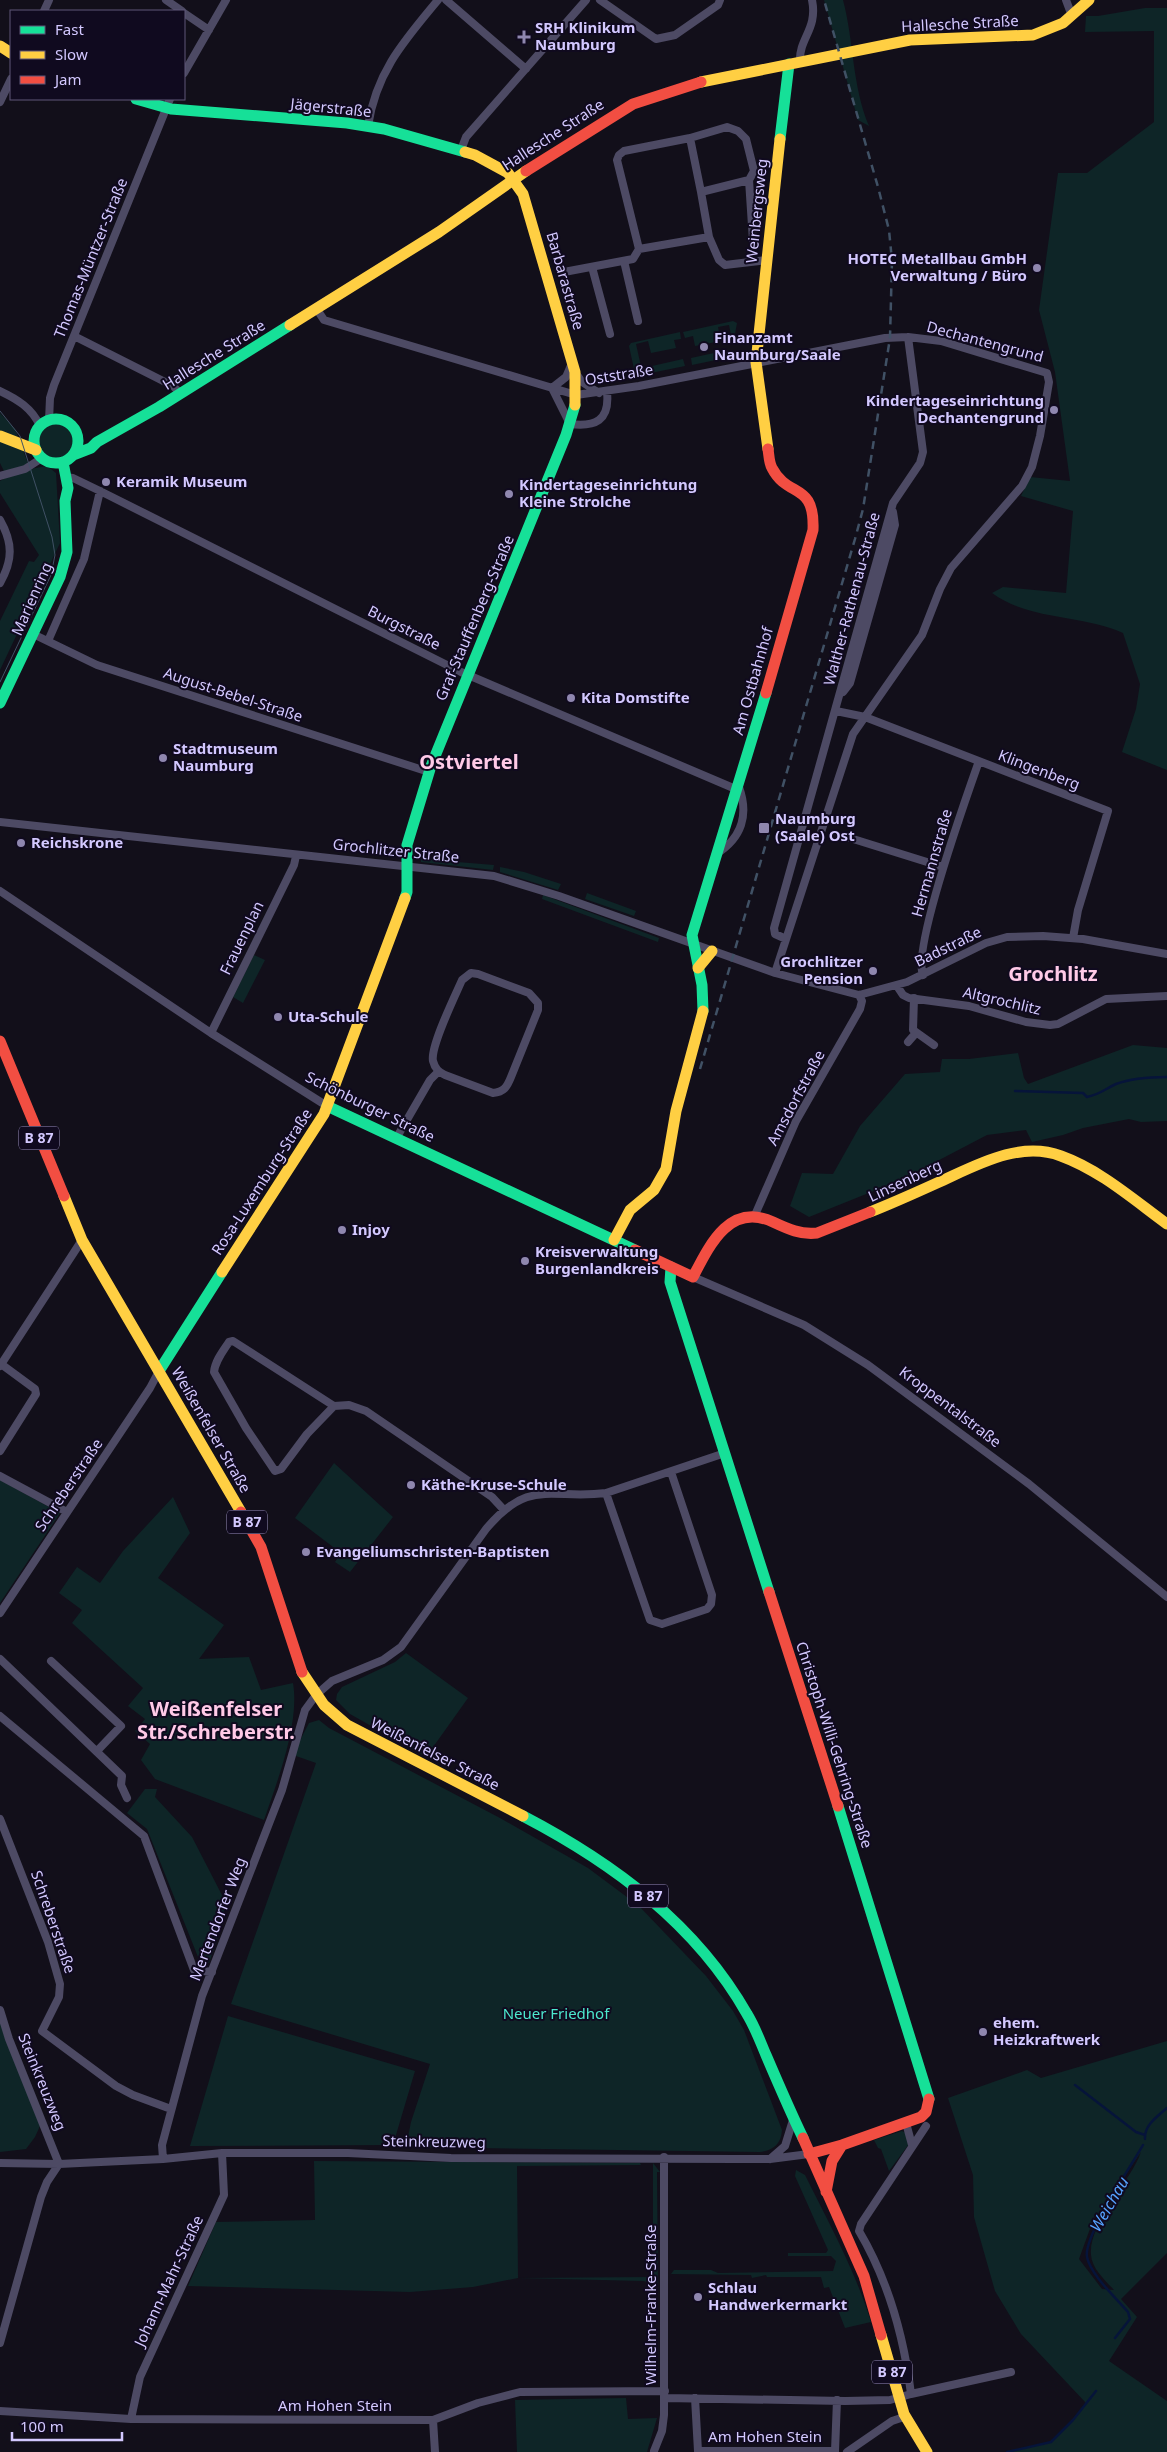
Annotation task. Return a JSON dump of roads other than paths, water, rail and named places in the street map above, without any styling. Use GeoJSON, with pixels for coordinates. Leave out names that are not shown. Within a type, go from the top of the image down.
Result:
{"type":"FeatureCollection","features":[{"type":"Feature","properties":{"kind":"main road","name":"Hallesche Straße"},"geometry":{"type":"LineString","coordinates":[[73,455],[91,448],[97,442],[180,393],[439,232],[514,179],[602,121],[633,104],[715,78],[927,38],[1033,35],[1056,27],[1086,3]]}},
{"type":"Feature","properties":{"kind":"main road","name":"Weinbergsweg"},"geometry":{"type":"LineString","coordinates":[[794,62],[767,260],[756,362],[771,467],[779,478],[806,496],[811,502],[814,512],[813,530],[797,583]]}},
{"type":"Feature","properties":{"kind":"main road","name":"Jägerstraße"},"geometry":{"type":"LineString","coordinates":[[142,100],[368,126],[401,132],[461,150],[499,166],[514,179]]}},
{"type":"Feature","properties":{"kind":"main road","name":"Barbarastraße"},"geometry":{"type":"LineString","coordinates":[[514,179],[522,190],[536,234],[574,367],[576,395]]}},
{"type":"Feature","properties":{"kind":"main road","name":"Graf-Stauffenberg-Straße"},"geometry":{"type":"LineString","coordinates":[[407,860],[429,772],[467,674],[570,424],[576,395]]}},
{"type":"Feature","properties":{"kind":"main road"},"geometry":{"type":"LineString","coordinates":[[15,442],[29,440],[42,428],[57,420],[67,423],[77,436],[97,442]]}},
{"type":"Feature","properties":{"kind":"main road"},"geometry":{"type":"LineString","coordinates":[[39,454],[42,428]]}},
{"type":"Feature","properties":{"kind":"main road"},"geometry":{"type":"LineString","coordinates":[[0,436],[39,454],[51,462],[63,462],[73,455],[77,447],[77,436]]}},
{"type":"Feature","properties":{"kind":"main road","name":"Marienring"},"geometry":{"type":"LineString","coordinates":[[0,703],[66,560],[66,501],[69,496],[63,462]]}},
{"type":"Feature","properties":{"kind":"main road","name":"Am Ostbahnhof"},"geometry":{"type":"LineString","coordinates":[[692,944],[692,935],[716,854],[739,788],[797,583]]}},
{"type":"Feature","properties":{"kind":"main road","name":"Rosa-Luxemburg-Straße"},"geometry":{"type":"LineString","coordinates":[[158,1371],[313,1134],[327,1106],[407,892],[407,860]]}},
{"type":"Feature","properties":{"kind":"main road"},"geometry":{"type":"LineString","coordinates":[[614,1240],[630,1210],[654,1190],[664,1175],[676,1111],[704,1009],[704,992],[692,944]]}},
{"type":"Feature","properties":{"kind":"main road"},"geometry":{"type":"LineString","coordinates":[[698,968],[712,952]]}},
{"type":"Feature","properties":{"kind":"main road","name":"Weißenfelser Straße"},"geometry":{"type":"LineString","coordinates":[[0,1041],[82,1240],[261,1547],[300,1667],[316,1695],[328,1710],[347,1725],[530,1820],[618,1874],[645,1894],[689,1937],[736,1995],[748,2015],[793,2120]]}},
{"type":"Feature","properties":{"kind":"main road","name":"Schönburger Straße"},"geometry":{"type":"LineString","coordinates":[[327,1106],[397,1137],[671,1267]]}},
{"type":"Feature","properties":{"kind":"main road","name":"Linsenberg"},"geometry":{"type":"LineString","coordinates":[[755,1216],[801,1234],[812,1235],[867,1214],[993,1157],[1042,1151],[1075,1162],[1166,1221]]}},
{"type":"Feature","properties":{"kind":"main road"},"geometry":{"type":"LineString","coordinates":[[671,1267],[693,1277],[719,1232],[742,1216],[755,1216]]}},
{"type":"Feature","properties":{"kind":"main road","name":"Christoph-Willi-Gehring-Straße"},"geometry":{"type":"LineString","coordinates":[[671,1267],[670,1282],[871,1908],[875,1928],[928,2096],[926,2112],[921,2117],[842,2145],[809,2154]]}},
{"type":"Feature","properties":{"kind":"main road","name":"B 87"},"geometry":{"type":"LineString","coordinates":[[793,2120],[864,2276],[874,2303],[904,2417],[926,2452]]}},
{"type":"Feature","properties":{"kind":"main road"},"geometry":{"type":"LineString","coordinates":[[826,2194],[832,2161],[842,2145]]}},
{"type":"Feature","properties":{"kind":"street"},"geometry":{"type":"LineString","coordinates":[[166,0],[180,10]]}},
{"type":"Feature","properties":{"kind":"street"},"geometry":{"type":"LineString","coordinates":[[185,71],[226,0]]}},
{"type":"Feature","properties":{"kind":"street"},"geometry":{"type":"LineString","coordinates":[[368,126],[376,92],[392,57],[438,0]]}},
{"type":"Feature","properties":{"kind":"street"},"geometry":{"type":"LineString","coordinates":[[446,0],[526,69]]}},
{"type":"Feature","properties":{"kind":"street"},"geometry":{"type":"LineString","coordinates":[[461,150],[466,137],[586,0]]}},
{"type":"Feature","properties":{"kind":"street"},"geometry":{"type":"LineString","coordinates":[[600,0],[656,39],[675,36],[718,5],[720,0]]}},
{"type":"Feature","properties":{"kind":"street"},"geometry":{"type":"LineString","coordinates":[[794,62],[814,17],[812,0]]}},
{"type":"Feature","properties":{"kind":"street"},"geometry":{"type":"LineString","coordinates":[[1066,0],[1072,16]]}},
{"type":"Feature","properties":{"kind":"street"},"geometry":{"type":"LineString","coordinates":[[185,13],[209,30]]}},
{"type":"Feature","properties":{"kind":"street"},"geometry":{"type":"LineString","coordinates":[[0,102],[10,80]]}},
{"type":"Feature","properties":{"kind":"street","name":"Thomas-Müntzer-Straße"},"geometry":{"type":"LineString","coordinates":[[42,428],[52,392],[168,104]]}},
{"type":"Feature","properties":{"kind":"street"},"geometry":{"type":"LineString","coordinates":[[564,272],[633,259],[639,249],[618,160],[619,155],[624,151],[690,138],[726,127],[738,131],[746,138],[754,171],[749,180],[753,241]]}},
{"type":"Feature","properties":{"kind":"street"},"geometry":{"type":"LineString","coordinates":[[690,138],[709,237],[719,260],[725,264],[767,260]]}},
{"type":"Feature","properties":{"kind":"street"},"geometry":{"type":"LineString","coordinates":[[701,192],[749,180]]}},
{"type":"Feature","properties":{"kind":"street"},"geometry":{"type":"LineString","coordinates":[[639,249],[709,237]]}},
{"type":"Feature","properties":{"kind":"street"},"geometry":{"type":"LineString","coordinates":[[624,261],[638,321]]}},
{"type":"Feature","properties":{"kind":"street"},"geometry":{"type":"LineString","coordinates":[[592,267],[610,334]]}},
{"type":"Feature","properties":{"kind":"street","name":"Oststraße"},"geometry":{"type":"LineString","coordinates":[[316,308],[324,320],[576,395],[603,392],[873,339],[908,337]]}},
{"type":"Feature","properties":{"kind":"street"},"geometry":{"type":"LineString","coordinates":[[74,336],[173,386],[180,393]]}},
{"type":"Feature","properties":{"kind":"street","name":"Walther-Rathenau-Straße"},"geometry":{"type":"LineString","coordinates":[[786,939],[775,934],[774,928],[892,507],[895,497],[920,463],[923,452],[908,337]]}},
{"type":"Feature","properties":{"kind":"street","name":"Dechantengrund"},"geometry":{"type":"LineString","coordinates":[[866,717],[920,639],[940,589],[951,568],[1022,486],[1032,467],[1040,436],[1049,382],[1047,373],[941,341],[908,337]]}},
{"type":"Feature","properties":{"kind":"street"},"geometry":{"type":"LineString","coordinates":[[574,367],[582,382],[603,392],[608,407],[598,422],[588,425],[570,424],[552,388],[566,377],[574,367]]}},
{"type":"Feature","properties":{"kind":"street"},"geometry":{"type":"LineString","coordinates":[[0,391],[23,404],[42,428]]}},
{"type":"Feature","properties":{"kind":"street"},"geometry":{"type":"LineString","coordinates":[[0,476],[23,470],[39,454]]}},
{"type":"Feature","properties":{"kind":"street","name":"Burgstraße"},"geometry":{"type":"LineString","coordinates":[[65,480],[73,478],[100,491],[467,674],[739,788]]}},
{"type":"Feature","properties":{"kind":"street"},"geometry":{"type":"LineString","coordinates":[[48,641],[84,559],[100,491]]}},
{"type":"Feature","properties":{"kind":"street"},"geometry":{"type":"LineString","coordinates":[[0,520],[8,534],[10,545],[8,568],[0,583]]}},
{"type":"Feature","properties":{"kind":"street","name":"August-Bebel-Straße"},"geometry":{"type":"LineString","coordinates":[[33,634],[97,665],[429,772]]}},
{"type":"Feature","properties":{"kind":"street","name":"Klingenberg"},"geometry":{"type":"LineString","coordinates":[[836,711],[866,717],[1108,811],[1078,910],[1073,938]]}},
{"type":"Feature","properties":{"kind":"street"},"geometry":{"type":"LineString","coordinates":[[775,973],[848,743],[866,717]]}},
{"type":"Feature","properties":{"kind":"street","name":"Hermannstraße"},"geometry":{"type":"LineString","coordinates":[[923,974],[920,967],[921,957],[943,868],[979,761]]}},
{"type":"Feature","properties":{"kind":"street","name":"Grochlitzer Straße"},"geometry":{"type":"LineString","coordinates":[[0,822],[296,856],[407,860],[482,874],[508,880],[775,973]]}},
{"type":"Feature","properties":{"kind":"street"},"geometry":{"type":"LineString","coordinates":[[850,838],[943,868]]}},
{"type":"Feature","properties":{"kind":"street","name":"Frauenplan"},"geometry":{"type":"LineString","coordinates":[[211,1032],[294,864],[296,856]]}},
{"type":"Feature","properties":{"kind":"street","name":"Schönburger Straße"},"geometry":{"type":"LineString","coordinates":[[0,891],[211,1032],[327,1106]]}},
{"type":"Feature","properties":{"kind":"street","name":"Badstraße"},"geometry":{"type":"LineString","coordinates":[[775,973],[860,995],[897,986],[1000,938],[1043,936],[1073,938],[1167,954]]}},
{"type":"Feature","properties":{"kind":"street"},"geometry":{"type":"LineString","coordinates":[[478,974],[534,996],[538,1003],[538,1010],[506,1088],[501,1092],[493,1093],[438,1072],[433,1061],[434,1047],[462,980],[466,976],[478,974]]}},
{"type":"Feature","properties":{"kind":"street","name":"Altgrochlitz"},"geometry":{"type":"LineString","coordinates":[[897,986],[906,997],[968,1006],[1026,1022],[1050,1025],[1058,1024],[1106,999],[1167,996]]}},
{"type":"Feature","properties":{"kind":"street","name":"Amsdorfstraße"},"geometry":{"type":"LineString","coordinates":[[755,1216],[796,1121],[860,1009],[862,1001],[860,995]]}},
{"type":"Feature","properties":{"kind":"street"},"geometry":{"type":"LineString","coordinates":[[914,998],[911,1024],[915,1034],[934,1045]]}},
{"type":"Feature","properties":{"kind":"street"},"geometry":{"type":"LineString","coordinates":[[908,1042],[915,1034]]}},
{"type":"Feature","properties":{"kind":"street"},"geometry":{"type":"LineString","coordinates":[[397,1137],[430,1080],[438,1072]]}},
{"type":"Feature","properties":{"kind":"street"},"geometry":{"type":"LineString","coordinates":[[0,1451],[36,1394],[35,1389],[1,1365],[19,1334],[82,1240]]}},
{"type":"Feature","properties":{"kind":"street","name":"Kroppentalstraße"},"geometry":{"type":"LineString","coordinates":[[693,1277],[804,1325],[868,1365],[1029,1484],[1167,1598]]}},
{"type":"Feature","properties":{"kind":"street"},"geometry":{"type":"LineString","coordinates":[[334,1406],[307,1434],[281,1469],[275,1470],[246,1428],[214,1372],[215,1365],[229,1342],[233,1341],[334,1406],[349,1405],[366,1410],[492,1497],[504,1510]]}},
{"type":"Feature","properties":{"kind":"street","name":"Schreberstraße"},"geometry":{"type":"LineString","coordinates":[[0,1613],[150,1388],[158,1371]]}},
{"type":"Feature","properties":{"kind":"street","name":"Mertendorfer Weg"},"geometry":{"type":"LineString","coordinates":[[163,2159],[162,2146],[202,1996],[282,1790],[295,1750],[302,1717],[316,1695],[338,1677],[383,1660],[401,1648],[486,1529],[504,1510],[520,1500],[549,1492],[592,1495],[606,1493],[725,1454]]}},
{"type":"Feature","properties":{"kind":"street"},"geometry":{"type":"LineString","coordinates":[[606,1493],[648,1617],[654,1622],[662,1624],[706,1609],[712,1599],[671,1472]]}},
{"type":"Feature","properties":{"kind":"street"},"geometry":{"type":"LineString","coordinates":[[0,1476],[67,1512]]}},
{"type":"Feature","properties":{"kind":"street"},"geometry":{"type":"LineString","coordinates":[[0,1659],[98,1750],[122,1776],[121,1785],[128,1798]]}},
{"type":"Feature","properties":{"kind":"street"},"geometry":{"type":"LineString","coordinates":[[51,1661],[121,1726],[98,1750]]}},
{"type":"Feature","properties":{"kind":"street"},"geometry":{"type":"LineString","coordinates":[[0,1716],[144,1836],[194,1970],[212,1972]]}},
{"type":"Feature","properties":{"kind":"street","name":"Schreberstraße"},"geometry":{"type":"LineString","coordinates":[[0,1819],[48,1942],[59,1980],[59,1997],[42,2031],[116,2086],[133,2095],[171,2109]]}},
{"type":"Feature","properties":{"kind":"street","name":"Steinkreuzweg"},"geometry":{"type":"LineString","coordinates":[[0,2010],[9,2040],[59,2164]]}},
{"type":"Feature","properties":{"kind":"street"},"geometry":{"type":"LineString","coordinates":[[770,2159],[785,2146],[793,2120]]}},
{"type":"Feature","properties":{"kind":"street"},"geometry":{"type":"LineString","coordinates":[[906,2123],[912,2145]]}},
{"type":"Feature","properties":{"kind":"street"},"geometry":{"type":"LineString","coordinates":[[911,2394],[902,2340],[891,2304],[874,2258],[859,2231],[912,2145],[926,2126]]}},
{"type":"Feature","properties":{"kind":"street","name":"Steinkreuzweg"},"geometry":{"type":"LineString","coordinates":[[0,2163],[59,2164],[163,2159],[222,2153],[348,2153],[451,2158],[664,2157],[770,2159],[809,2154]]}},
{"type":"Feature","properties":{"kind":"street","name":"Johann-Mahr-Straße"},"geometry":{"type":"LineString","coordinates":[[131,2419],[140,2377],[224,2194],[222,2153]]}},
{"type":"Feature","properties":{"kind":"street","name":"Wilhelm-Franke-Straße"},"geometry":{"type":"LineString","coordinates":[[654,2451],[663,2424],[665,2395],[664,2157]]}},
{"type":"Feature","properties":{"kind":"street"},"geometry":{"type":"LineString","coordinates":[[0,2344],[41,2197],[47,2182],[59,2164]]}},
{"type":"Feature","properties":{"kind":"street","name":"Am Hohen Stein"},"geometry":{"type":"LineString","coordinates":[[0,2411],[131,2419],[433,2420],[478,2403],[520,2392],[665,2395],[695,2398],[837,2400],[898,2398],[1011,2372]]}},
{"type":"Feature","properties":{"kind":"street","name":"Am Hohen Stein"},"geometry":{"type":"LineString","coordinates":[[695,2398],[698,2451],[835,2451],[837,2400]]}},
{"type":"Feature","properties":{"kind":"street"},"geometry":{"type":"LineString","coordinates":[[847,2452],[892,2421],[904,2417]]}},
{"type":"Feature","properties":{"kind":"street"},"geometry":{"type":"LineString","coordinates":[[433,2420],[436,2452]]}},
{"type":"Feature","properties":{"kind":"waterway"},"geometry":{"type":"LineString","coordinates":[[1015,1091],[1083,1093],[1087,1097],[1128,1080],[1167,1077]]}},
{"type":"Feature","properties":{"kind":"waterway"},"geometry":{"type":"LineString","coordinates":[[1075,2085],[1136,2132],[1145,2135]]}},
{"type":"Feature","properties":{"kind":"waterway","name":"Weichau"},"geometry":{"type":"LineString","coordinates":[[1145,2139],[1149,2125],[1167,2108]]}},
{"type":"Feature","properties":{"kind":"waterway","name":"Weichau"},"geometry":{"type":"LineString","coordinates":[[1115,2338],[1130,2319],[1128,2312],[1093,2271],[1087,2257],[1088,2247],[1100,2218],[1143,2145]]}},
{"type":"Feature","properties":{"kind":"waterway","name":"Weichau"},"geometry":{"type":"LineString","coordinates":[[1007,2452],[1051,2442],[1073,2420],[1096,2391]]}},
{"type":"Feature","properties":{"kind":"tram line"},"geometry":{"type":"LineString","coordinates":[[0,411],[20,436],[52,537],[55,555],[51,575],[0,682]]}},
{"type":"Feature","properties":{"kind":"railway"},"geometry":{"type":"LineString","coordinates":[[700,1069],[863,509],[890,338],[892,261],[889,230],[824,0]]}},
{"type":"Feature","properties":{"kind":"place","name":"SRH Klinikum Naumburg"},"geometry":{"type":"Point","coordinates":[524,37]}},
{"type":"Feature","properties":{"kind":"place","name":"HOTEC Metallbau GmbH Verwaltung / Büro"},"geometry":{"type":"Point","coordinates":[1037,268]}},
{"type":"Feature","properties":{"kind":"place","name":"Finanzamt Naumburg/Saale"},"geometry":{"type":"Point","coordinates":[704,347]}},
{"type":"Feature","properties":{"kind":"place","name":"Kindertageseinrichtung Dechantengrund"},"geometry":{"type":"Point","coordinates":[1054,410]}},
{"type":"Feature","properties":{"kind":"place","name":"Keramik Museum"},"geometry":{"type":"Point","coordinates":[106,482]}},
{"type":"Feature","properties":{"kind":"place","name":"Kindertageseinrichtung Kleine Strolche"},"geometry":{"type":"Point","coordinates":[509,494]}},
{"type":"Feature","properties":{"kind":"place","name":"Kita Domstifte"},"geometry":{"type":"Point","coordinates":[571,698]}},
{"type":"Feature","properties":{"kind":"place","name":"Stadtmuseum Naumburg"},"geometry":{"type":"Point","coordinates":[163,758]}},
{"type":"Feature","properties":{"kind":"place","name":"Naumburg (Saale) Ost"},"geometry":{"type":"Point","coordinates":[764,828]}},
{"type":"Feature","properties":{"kind":"place","name":"Reichskrone"},"geometry":{"type":"Point","coordinates":[21,843]}},
{"type":"Feature","properties":{"kind":"place","name":"Grochlitzer Pension"},"geometry":{"type":"Point","coordinates":[873,971]}},
{"type":"Feature","properties":{"kind":"place","name":"Uta-Schule"},"geometry":{"type":"Point","coordinates":[278,1017]}},
{"type":"Feature","properties":{"kind":"place","name":"Injoy"},"geometry":{"type":"Point","coordinates":[342,1230]}},
{"type":"Feature","properties":{"kind":"place","name":"Kreisverwaltung Burgenlandkreis"},"geometry":{"type":"Point","coordinates":[525,1261]}},
{"type":"Feature","properties":{"kind":"place","name":"Käthe-Kruse-Schule"},"geometry":{"type":"Point","coordinates":[411,1485]}},
{"type":"Feature","properties":{"kind":"place","name":"Evangeliumschristen-Baptisten"},"geometry":{"type":"Point","coordinates":[306,1552]}},
{"type":"Feature","properties":{"kind":"place","name":"ehem. Heizkraftwerk"},"geometry":{"type":"Point","coordinates":[983,2032]}},
{"type":"Feature","properties":{"kind":"place","name":"Schlau Handwerkermarkt"},"geometry":{"type":"Point","coordinates":[698,2297]}},
{"type":"Feature","properties":{"kind":"district","name":"Ostviertel"},"geometry":{"type":"Point","coordinates":[469,762]}},
{"type":"Feature","properties":{"kind":"district","name":"Grochlitz"},"geometry":{"type":"Point","coordinates":[1053,974]}},
{"type":"Feature","properties":{"kind":"district","name":"Weißenfelser Str./Schreberstr."},"geometry":{"type":"Point","coordinates":[216,1720]}},
{"type":"Feature","properties":{"kind":"park label","name":"Neuer Friedhof"},"geometry":{"type":"Point","coordinates":[556,2014]}}]}
